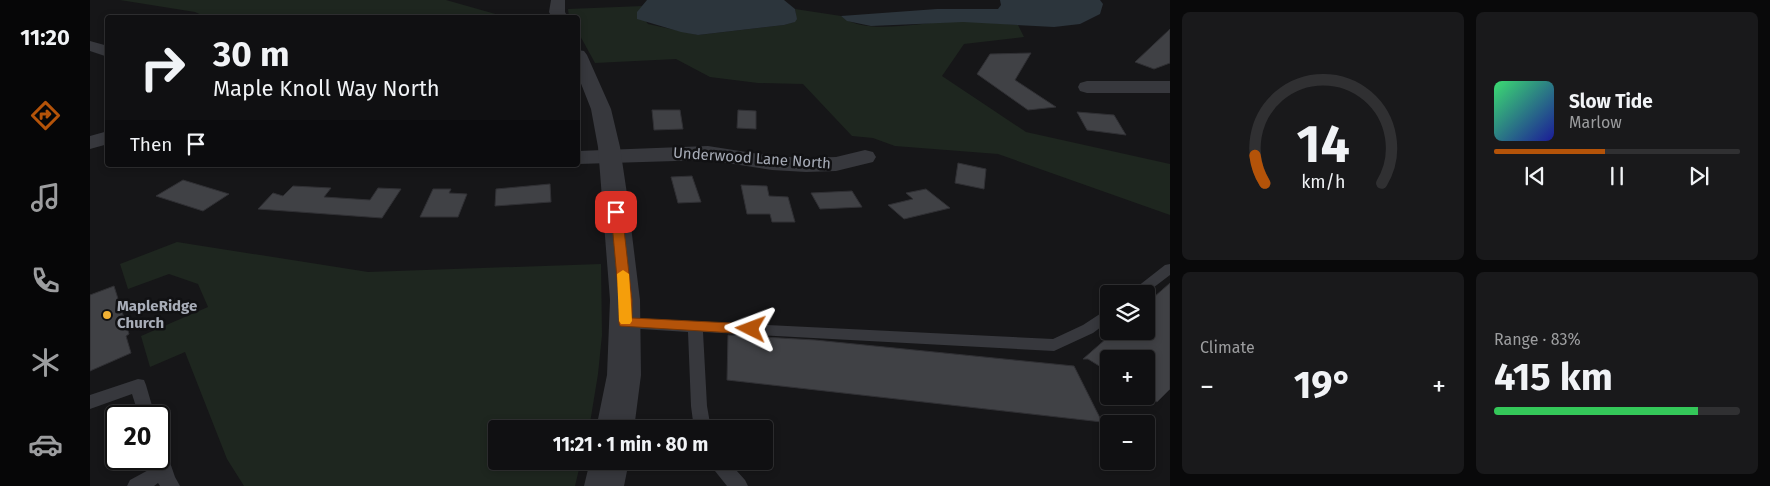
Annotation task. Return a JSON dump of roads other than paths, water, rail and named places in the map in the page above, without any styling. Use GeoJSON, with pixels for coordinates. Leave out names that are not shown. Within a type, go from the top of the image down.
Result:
{"type":"FeatureCollection","features":[{"type":"Feature","properties":{"kind":"street"},"geometry":{"type":"LineString","coordinates":[[558,0],[558,15]]}},
{"type":"Feature","properties":{"kind":"street"},"geometry":{"type":"LineString","coordinates":[[90,46],[105,51]]}},
{"type":"Feature","properties":{"kind":"street"},"geometry":{"type":"LineString","coordinates":[[580,60],[600,109],[610,156],[626,300],[624,375],[617,420]]}},
{"type":"Feature","properties":{"kind":"street"},"geometry":{"type":"LineString","coordinates":[[1087,88],[1170,87]]}},
{"type":"Feature","properties":{"kind":"street"},"geometry":{"type":"LineString","coordinates":[[90,143],[105,138]]}},
{"type":"Feature","properties":{"kind":"street","name":"Underwood Lane North"},"geometry":{"type":"LineString","coordinates":[[580,158],[708,153],[772,163],[806,165],[836,164],[865,157]]}},
{"type":"Feature","properties":{"kind":"street"},"geometry":{"type":"LineString","coordinates":[[604,486],[608,470]]}},
{"type":"Feature","properties":{"kind":"lane"},"geometry":{"type":"LineString","coordinates":[[1147,285],[1170,268]]}},
{"type":"Feature","properties":{"kind":"lane"},"geometry":{"type":"LineString","coordinates":[[625,323],[1054,345],[1088,329],[1100,320]]}},
{"type":"Feature","properties":{"kind":"lane"},"geometry":{"type":"LineString","coordinates":[[695,326],[701,420]]}},
{"type":"Feature","properties":{"kind":"lane"},"geometry":{"type":"LineString","coordinates":[[90,402],[138,385],[144,405]]}},
{"type":"Feature","properties":{"kind":"lane"},"geometry":{"type":"LineString","coordinates":[[136,486],[164,470]]}},
{"type":"Feature","properties":{"kind":"lane"},"geometry":{"type":"LineString","coordinates":[[724,470],[739,486]]}},
{"type":"Feature","properties":{"kind":"place","name":"MapleRidge Church"},"geometry":{"type":"Point","coordinates":[107,315]}}]}
